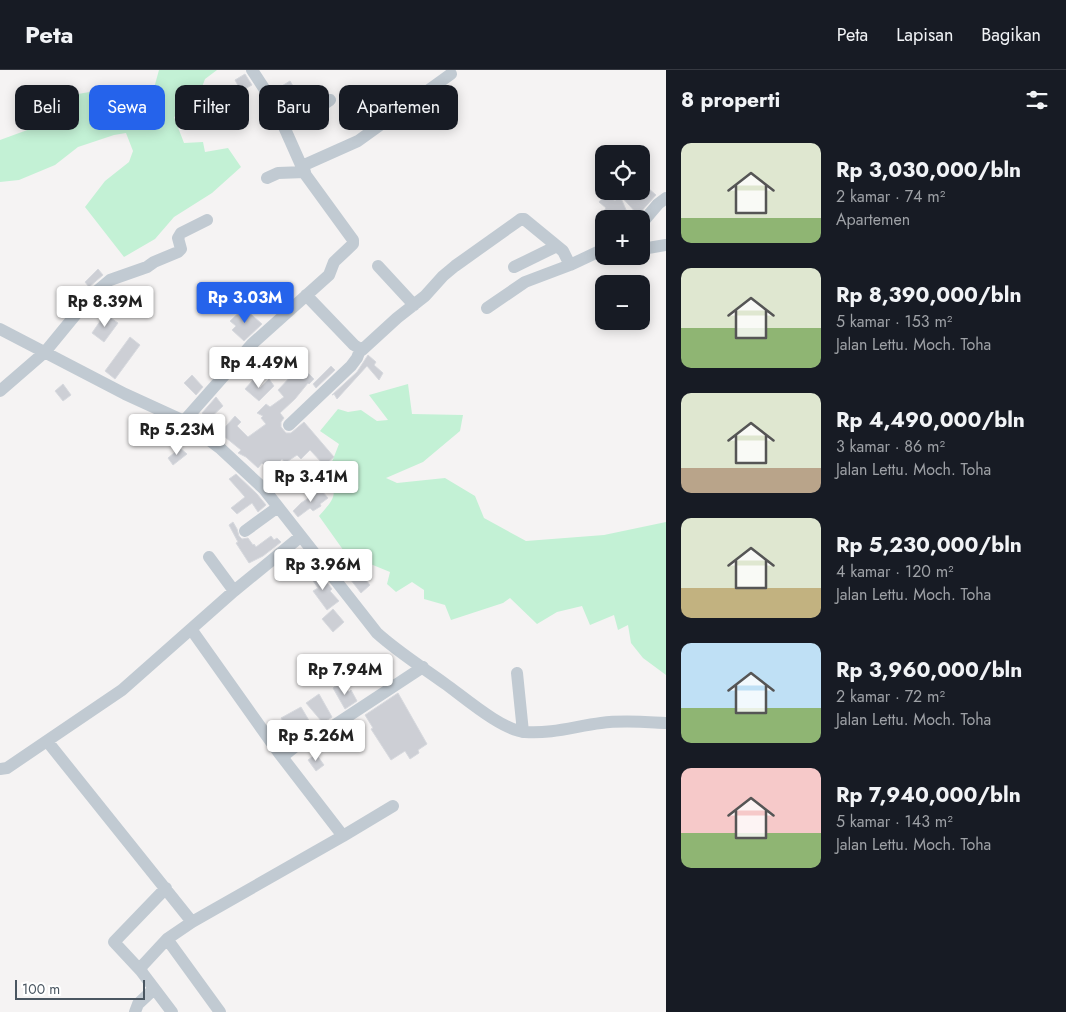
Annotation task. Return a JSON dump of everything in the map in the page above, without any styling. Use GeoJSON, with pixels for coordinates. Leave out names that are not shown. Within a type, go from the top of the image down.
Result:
{"type":"FeatureCollection","features":[{"type":"Feature","properties":{"kind":"street"},"geometry":{"type":"LineString","coordinates":[[252,70],[263,85]]}},
{"type":"Feature","properties":{"kind":"street"},"geometry":{"type":"LineString","coordinates":[[267,178],[278,172],[303,169],[358,141],[451,74]]}},
{"type":"Feature","properties":{"kind":"street"},"geometry":{"type":"LineString","coordinates":[[184,421],[252,344],[329,275],[334,262],[353,244],[353,240],[303,169],[286,130]]}},
{"type":"Feature","properties":{"kind":"street"},"geometry":{"type":"LineString","coordinates":[[650,213],[666,198]]}},
{"type":"Feature","properties":{"kind":"street"},"geometry":{"type":"LineString","coordinates":[[289,425],[352,366],[358,358],[360,350],[366,347],[414,305],[455,266],[521,219],[524,219],[563,250],[570,265]]}},
{"type":"Feature","properties":{"kind":"street"},"geometry":{"type":"LineString","coordinates":[[0,391],[45,352],[91,296],[110,280],[147,267],[178,252],[181,249],[178,238],[181,234],[207,220]]}},
{"type":"Feature","properties":{"kind":"street"},"geometry":{"type":"LineString","coordinates":[[650,248],[666,245]]}},
{"type":"Feature","properties":{"kind":"street"},"geometry":{"type":"LineString","coordinates":[[514,267],[557,246]]}},
{"type":"Feature","properties":{"kind":"street"},"geometry":{"type":"LineString","coordinates":[[487,308],[525,282],[595,253]]}},
{"type":"Feature","properties":{"kind":"street"},"geometry":{"type":"LineString","coordinates":[[378,266],[414,305]]}},
{"type":"Feature","properties":{"kind":"street"},"geometry":{"type":"LineString","coordinates":[[306,295],[360,350]]}},
{"type":"Feature","properties":{"kind":"street"},"geometry":{"type":"LineString","coordinates":[[0,329],[124,394],[184,421],[222,449],[264,489],[300,537],[377,632],[392,646],[497,720],[523,732],[556,732],[601,723],[627,721],[666,722]]}},
{"type":"Feature","properties":{"kind":"street"},"geometry":{"type":"LineString","coordinates":[[245,530],[278,508]]}},
{"type":"Feature","properties":{"kind":"street"},"geometry":{"type":"LineString","coordinates":[[0,769],[7,768],[122,690],[234,591],[300,537]]}},
{"type":"Feature","properties":{"kind":"street"},"geometry":{"type":"LineString","coordinates":[[209,557],[234,591]]}},
{"type":"Feature","properties":{"kind":"street"},"geometry":{"type":"LineString","coordinates":[[191,629],[282,757],[343,836]]}},
{"type":"Feature","properties":{"kind":"street"},"geometry":{"type":"LineString","coordinates":[[282,757],[298,744],[315,738],[423,667]]}},
{"type":"Feature","properties":{"kind":"street"},"geometry":{"type":"LineString","coordinates":[[517,673],[523,732]]}},
{"type":"Feature","properties":{"kind":"street"},"geometry":{"type":"LineString","coordinates":[[47,741],[192,922]]}},
{"type":"Feature","properties":{"kind":"street"},"geometry":{"type":"LineString","coordinates":[[141,971],[142,966],[167,939],[192,922],[393,806]]}},
{"type":"Feature","properties":{"kind":"street"},"geometry":{"type":"LineString","coordinates":[[166,888],[114,942],[141,971],[172,1012]]}},
{"type":"Feature","properties":{"kind":"street"},"geometry":{"type":"LineString","coordinates":[[167,939],[220,1012]]}},
{"type":"Feature","properties":{"kind":"street"},"geometry":{"type":"LineString","coordinates":[[135,1012],[138,1004],[154,989]]}},
{"type":"Feature","properties":{"kind":"green space"},"geometry":{"type":"Polygon","coordinates":[[[159,70],[217,70],[205,79],[203,85],[175,85],[175,130],[179,130],[184,143],[203,142],[205,152],[228,148],[241,167],[212,193],[174,217],[155,239],[124,257],[85,207],[105,181],[129,162],[133,151],[126,133],[78,147],[55,165],[19,180],[0,182],[0,140],[27,130],[79,130],[79,94],[89,92],[89,130],[165,130],[165,85],[155,85],[159,70]]]}},
{"type":"Feature","properties":{"kind":"green space"},"geometry":{"type":"Polygon","coordinates":[[[408,384],[412,414],[463,415],[460,431],[423,462],[386,478],[397,483],[445,478],[475,496],[484,518],[526,541],[604,535],[666,522],[666,675],[643,658],[631,643],[628,625],[618,630],[614,615],[590,625],[582,606],[557,612],[537,624],[510,598],[503,603],[451,620],[445,605],[424,599],[424,590],[412,582],[396,592],[387,584],[390,572],[346,554],[319,516],[332,500],[334,492],[328,472],[339,444],[320,431],[338,409],[348,412],[361,410],[377,421],[388,420],[369,395],[408,384]]]}},
{"type":"Feature","properties":{"kind":"building"},"geometry":{"type":"Polygon","coordinates":[[[245,74],[252,85],[249,87],[249,85],[238,85],[235,80],[245,74]]]}},
{"type":"Feature","properties":{"kind":"building"},"geometry":{"type":"Polygon","coordinates":[[[290,81],[292,85],[284,85],[290,81]]]}},
{"type":"Feature","properties":{"kind":"building"},"geometry":{"type":"Polygon","coordinates":[[[650,190],[656,195],[642,210],[634,210],[624,200],[650,200],[650,190]]]}},
{"type":"Feature","properties":{"kind":"building"},"geometry":{"type":"Polygon","coordinates":[[[601,200],[622,200],[626,210],[605,210],[606,208],[599,202],[601,200]]]}},
{"type":"Feature","properties":{"kind":"building"},"geometry":{"type":"Polygon","coordinates":[[[98,269],[103,275],[89,287],[85,282],[98,269]]]}},
{"type":"Feature","properties":{"kind":"building"},"geometry":{"type":"Polygon","coordinates":[[[244,308],[262,324],[244,341],[232,330],[236,326],[230,321],[244,308]]]}},
{"type":"Feature","properties":{"kind":"building"},"geometry":{"type":"Polygon","coordinates":[[[105,314],[118,323],[104,342],[92,333],[105,314]]]}},
{"type":"Feature","properties":{"kind":"building"},"geometry":{"type":"Polygon","coordinates":[[[130,337],[140,345],[115,379],[105,371],[130,337]]]}},
{"type":"Feature","properties":{"kind":"building"},"geometry":{"type":"Polygon","coordinates":[[[368,355],[376,362],[374,365],[383,373],[379,380],[367,366],[337,399],[334,394],[332,395],[357,372],[368,355]]]}},
{"type":"Feature","properties":{"kind":"building"},"geometry":{"type":"Polygon","coordinates":[[[299,364],[314,379],[280,413],[284,418],[281,422],[281,427],[286,433],[291,433],[304,422],[334,457],[324,465],[310,450],[301,459],[297,455],[285,463],[282,459],[270,471],[262,463],[258,468],[246,457],[238,453],[241,450],[220,433],[235,416],[241,422],[237,426],[248,437],[266,424],[261,418],[263,416],[257,413],[266,404],[270,407],[284,397],[278,390],[293,374],[291,372],[299,364]]]}},
{"type":"Feature","properties":{"kind":"building"},"geometry":{"type":"Polygon","coordinates":[[[331,366],[335,370],[316,388],[313,384],[331,366]]]}},
{"type":"Feature","properties":{"kind":"building"},"geometry":{"type":"Polygon","coordinates":[[[192,375],[203,387],[196,395],[184,383],[192,375]]]}},
{"type":"Feature","properties":{"kind":"building"},"geometry":{"type":"Polygon","coordinates":[[[269,379],[274,386],[259,401],[245,389],[253,380],[260,388],[269,379]]]}},
{"type":"Feature","properties":{"kind":"building"},"geometry":{"type":"Polygon","coordinates":[[[63,384],[71,395],[63,401],[55,391],[63,384]]]}},
{"type":"Feature","properties":{"kind":"building"},"geometry":{"type":"Polygon","coordinates":[[[216,397],[223,406],[209,419],[202,413],[216,397]]]}},
{"type":"Feature","properties":{"kind":"building"},"geometry":{"type":"Polygon","coordinates":[[[180,448],[187,454],[173,465],[168,458],[180,448]]]}},
{"type":"Feature","properties":{"kind":"building"},"geometry":{"type":"Polygon","coordinates":[[[236,474],[266,505],[258,512],[252,503],[237,514],[231,508],[245,497],[229,479],[236,474]]]}},
{"type":"Feature","properties":{"kind":"building"},"geometry":{"type":"Polygon","coordinates":[[[321,490],[328,498],[320,504],[321,506],[313,511],[310,508],[298,517],[293,511],[301,503],[321,490]]]}},
{"type":"Feature","properties":{"kind":"building"},"geometry":{"type":"Polygon","coordinates":[[[233,522],[239,536],[242,539],[248,538],[256,547],[271,536],[274,540],[277,538],[281,542],[263,556],[249,563],[236,543],[238,542],[229,525],[233,522]]]}},
{"type":"Feature","properties":{"kind":"building"},"geometry":{"type":"Polygon","coordinates":[[[356,568],[370,585],[361,593],[347,575],[356,568]]]}},
{"type":"Feature","properties":{"kind":"building"},"geometry":{"type":"Polygon","coordinates":[[[317,570],[332,589],[330,591],[339,601],[327,610],[313,591],[318,588],[309,575],[317,570]]]}},
{"type":"Feature","properties":{"kind":"building"},"geometry":{"type":"Polygon","coordinates":[[[333,609],[344,622],[333,632],[322,619],[333,609]]]}},
{"type":"Feature","properties":{"kind":"building"},"geometry":{"type":"Polygon","coordinates":[[[341,682],[349,692],[351,690],[357,701],[345,709],[333,688],[341,682]]]}},
{"type":"Feature","properties":{"kind":"building"},"geometry":{"type":"Polygon","coordinates":[[[398,693],[427,744],[410,759],[405,751],[391,760],[371,729],[373,728],[365,715],[398,693]]]}},
{"type":"Feature","properties":{"kind":"building"},"geometry":{"type":"Polygon","coordinates":[[[319,694],[332,717],[323,723],[306,703],[319,694]]]}},
{"type":"Feature","properties":{"kind":"building"},"geometry":{"type":"Polygon","coordinates":[[[301,707],[314,729],[297,734],[284,745],[280,741],[290,732],[281,718],[301,707]]]}},
{"type":"Feature","properties":{"kind":"building"},"geometry":{"type":"Polygon","coordinates":[[[352,723],[362,736],[354,743],[347,733],[338,740],[334,735],[352,723]]]}},
{"type":"Feature","properties":{"kind":"building"},"geometry":{"type":"Polygon","coordinates":[[[316,754],[324,765],[316,771],[308,760],[316,754]]]}}]}
